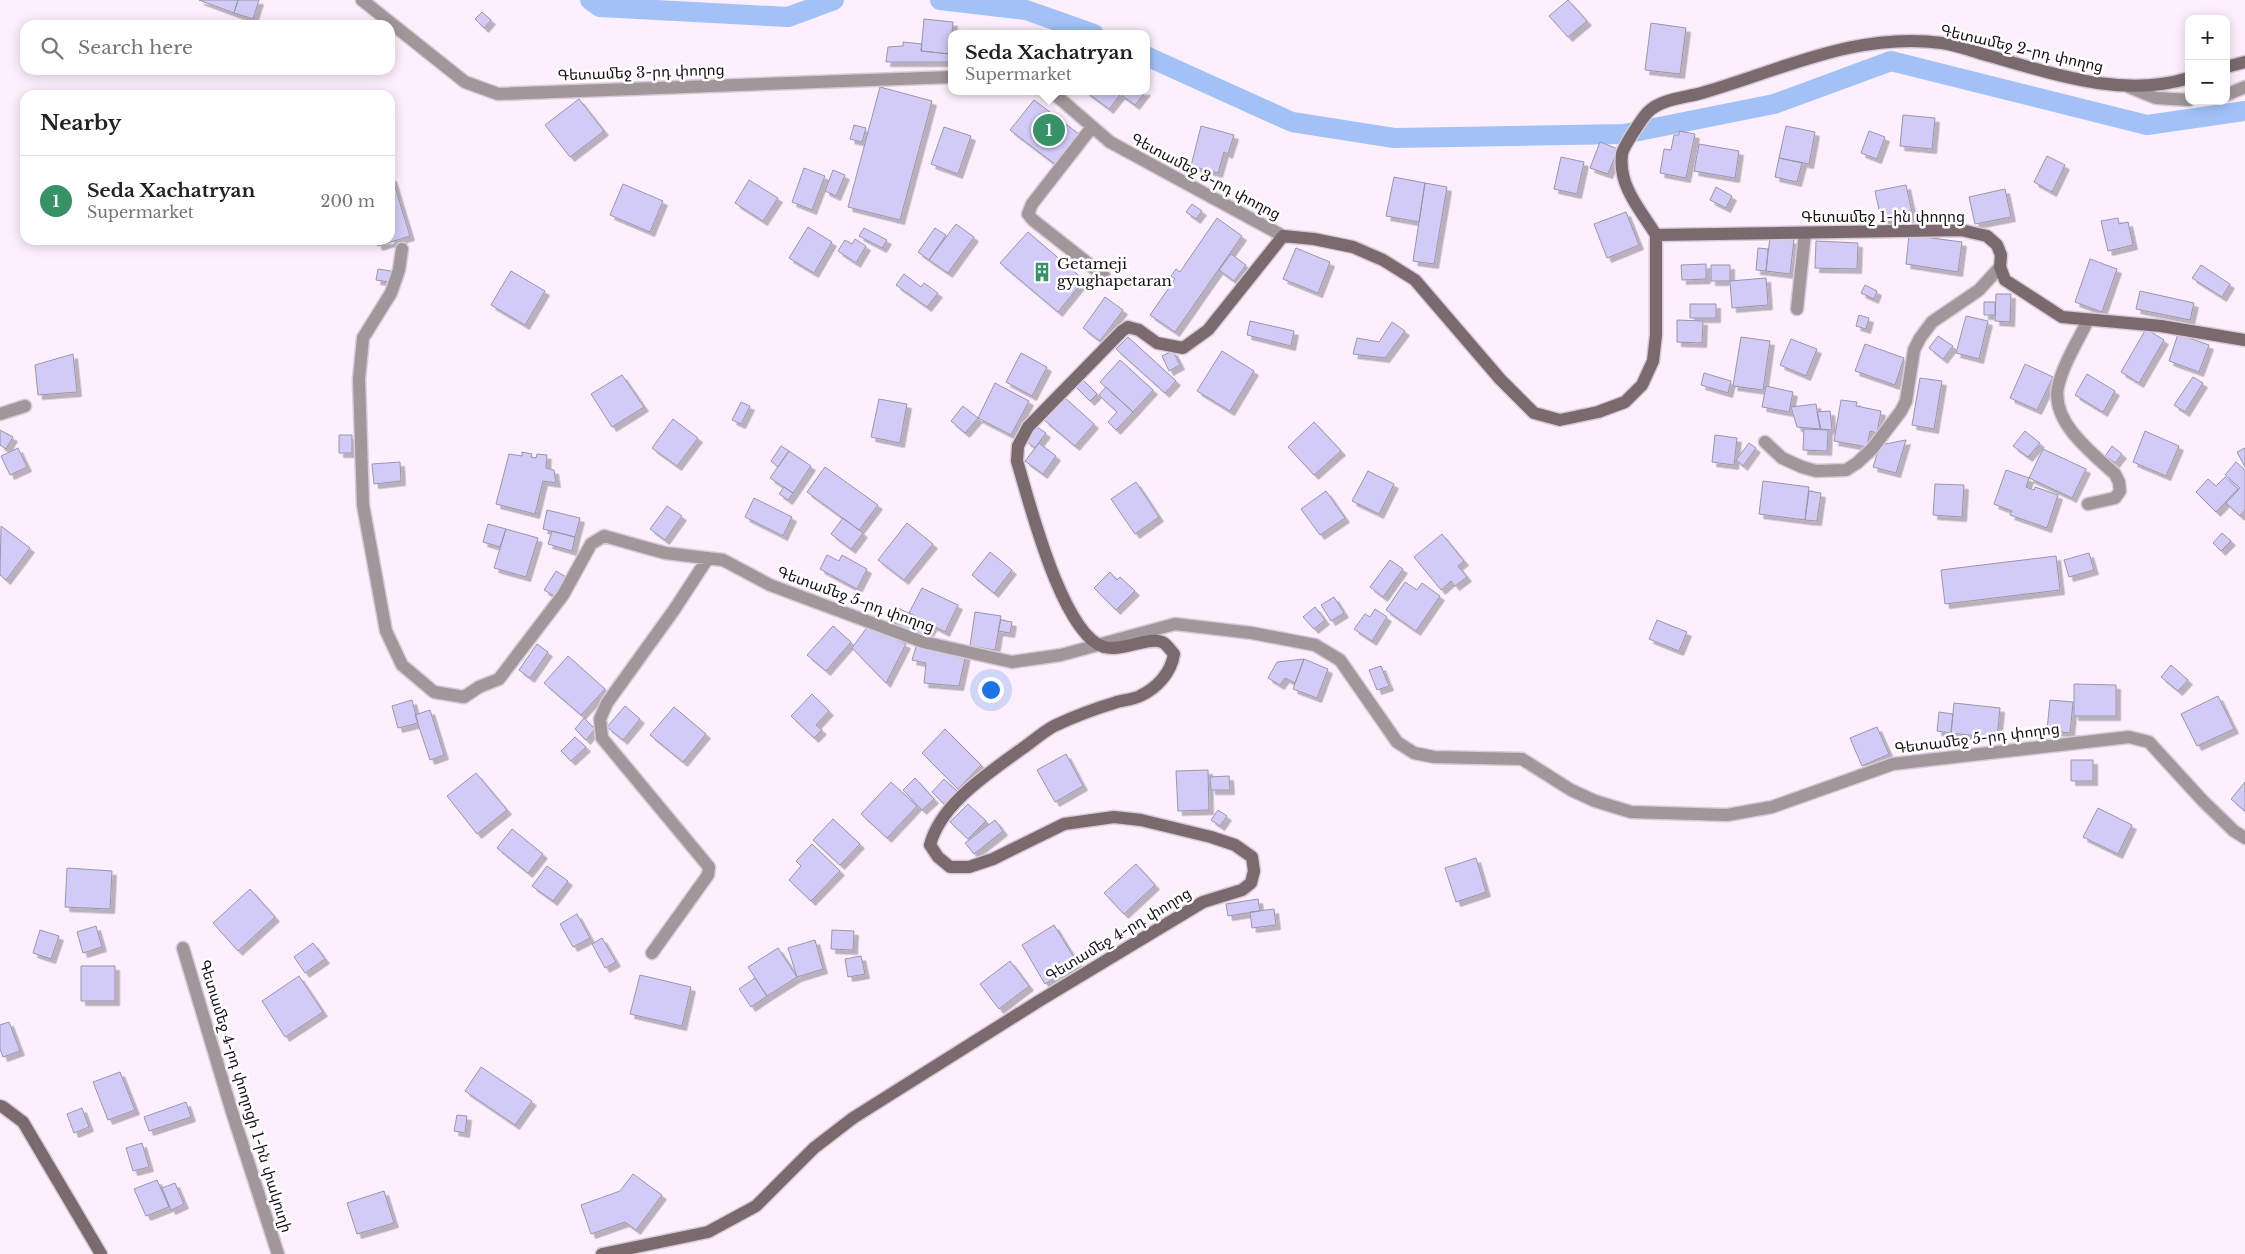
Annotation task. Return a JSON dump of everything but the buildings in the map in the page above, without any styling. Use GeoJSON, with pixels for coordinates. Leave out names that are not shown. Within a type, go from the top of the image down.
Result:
{"type":"FeatureCollection","features":[{"type":"Feature","properties":{"kind":"street","name":"Գետամեջ 3-րդ փողոց"},"geometry":{"type":"LineString","coordinates":[[362,0],[387,20]]}},
{"type":"Feature","properties":{"kind":"street","name":"Գետամեջ 3-րդ փողոց"},"geometry":{"type":"LineString","coordinates":[[395,27],[464,82],[498,94],[948,77]]}},
{"type":"Feature","properties":{"kind":"street","name":"Գետամեջ 2-րդ փողոց"},"geometry":{"type":"LineString","coordinates":[[1656,235],[1636,205],[1623,180],[1622,152],[1648,112],[1663,103],[1836,50],[1863,44],[1897,42],[1943,43],[2100,84],[2129,87],[2156,86],[2185,79]]}},
{"type":"Feature","properties":{"kind":"street"},"geometry":{"type":"LineString","coordinates":[[2230,66],[2245,62]]}},
{"type":"Feature","properties":{"kind":"street"},"geometry":{"type":"LineString","coordinates":[[2129,87],[2156,98],[2185,100]]}},
{"type":"Feature","properties":{"kind":"street"},"geometry":{"type":"LineString","coordinates":[[2230,93],[2245,87]]}},
{"type":"Feature","properties":{"kind":"street","name":"Գետամեջ 3-րդ փողոց"},"geometry":{"type":"LineString","coordinates":[[1056,95],[1110,142],[1283,236],[1314,239],[1353,247],[1383,260],[1415,280],[1500,379],[1534,413],[1560,420],[1598,412],[1625,402],[1642,385],[1654,360],[1656,335],[1656,235]]}},
{"type":"Feature","properties":{"kind":"street"},"geometry":{"type":"LineString","coordinates":[[1092,127],[1032,204],[1028,214],[1104,276]]}},
{"type":"Feature","properties":{"kind":"street","name":"Գետամեջ 1-ին փողոց"},"geometry":{"type":"LineString","coordinates":[[1656,235],[1961,230],[1987,236],[1997,245],[2001,255],[2000,267],[2005,280],[2062,317],[2162,326],[2245,340]]}},
{"type":"Feature","properties":{"kind":"street"},"geometry":{"type":"LineString","coordinates":[[1797,309],[1806,232]]}},
{"type":"Feature","properties":{"kind":"street"},"geometry":{"type":"LineString","coordinates":[[1099,645],[1086,633],[1071,610],[1045,558],[1017,461],[1018,446],[1028,427],[1128,327],[1139,330],[1157,343],[1183,348],[1208,330],[1283,236]]}},
{"type":"Feature","properties":{"kind":"street","name":"Գետամեջ 5-րդ փողոց"},"geometry":{"type":"LineString","coordinates":[[402,249],[399,270],[391,293],[363,338],[359,379],[363,505],[386,631],[402,665],[434,692],[464,697],[479,687],[499,679],[563,595],[591,544],[604,536],[665,553],[723,560],[770,585],[922,642],[1012,662],[1061,656],[1175,624],[1252,633],[1315,645],[1340,660],[1396,742],[1414,753],[1434,757],[1522,759],[1571,790],[1595,801],[1631,812],[1726,815],[1772,807],[1893,764],[2129,737],[2149,742],[2203,801],[2234,831],[2245,838]]}},
{"type":"Feature","properties":{"kind":"street"},"geometry":{"type":"LineString","coordinates":[[1765,442],[1782,458],[1802,468],[1816,471],[1846,470],[1857,463],[1880,439],[1901,411],[1906,401],[1914,350],[1920,338],[1932,322],[1979,290],[2000,267]]}},
{"type":"Feature","properties":{"kind":"street"},"geometry":{"type":"LineString","coordinates":[[2088,320],[2058,387],[2058,404],[2066,424],[2114,474],[2119,482],[2120,491],[2115,498],[2088,504]]}},
{"type":"Feature","properties":{"kind":"street"},"geometry":{"type":"LineString","coordinates":[[0,414],[25,406]]}},
{"type":"Feature","properties":{"kind":"street"},"geometry":{"type":"LineString","coordinates":[[652,953],[708,875],[709,867],[602,738],[600,719],[607,703],[674,610],[708,558]]}},
{"type":"Feature","properties":{"kind":"street","name":"Գետամեջ 4-րդ փողոց"},"geometry":{"type":"LineString","coordinates":[[602,1254],[708,1232],[734,1219],[756,1206],[814,1148],[853,1118],[1039,1001],[1203,902],[1242,890],[1251,883],[1254,871],[1252,857],[1235,844],[1141,820],[1114,817],[1064,824],[993,859],[969,866],[950,867],[930,845],[933,834],[949,811],[968,791],[1006,760],[1052,727],[1114,703],[1139,696],[1158,684],[1172,666],[1174,654],[1163,643],[1153,640],[1114,649],[1099,645]]}},
{"type":"Feature","properties":{"kind":"street","name":"Գետամեջ 4-րդ փողոցի 1-ին փակուղի"},"geometry":{"type":"LineString","coordinates":[[183,948],[232,1112],[278,1254]]}},
{"type":"Feature","properties":{"kind":"street"},"geometry":{"type":"LineString","coordinates":[[0,1106],[23,1122],[101,1254]]}},
{"type":"Feature","properties":{"kind":"waterway"},"geometry":{"type":"LineString","coordinates":[[590,0],[600,7],[788,17],[834,0]]}},
{"type":"Feature","properties":{"kind":"waterway"},"geometry":{"type":"LineString","coordinates":[[940,0],[1026,10],[1083,30]]}},
{"type":"Feature","properties":{"kind":"waterway"},"geometry":{"type":"LineString","coordinates":[[1150,58],[1292,122],[1394,138],[1624,134],[1774,104],[1891,61],[2147,125],[2245,111]]}},
{"type":"Feature","properties":{"kind":"place","name":"Seda Xachatryan"},"geometry":{"type":"Point","coordinates":[1049,130]}},
{"type":"Feature","properties":{"kind":"place","name":"Getameji gyughapetaran"},"geometry":{"type":"Point","coordinates":[1042,272]}}]}
